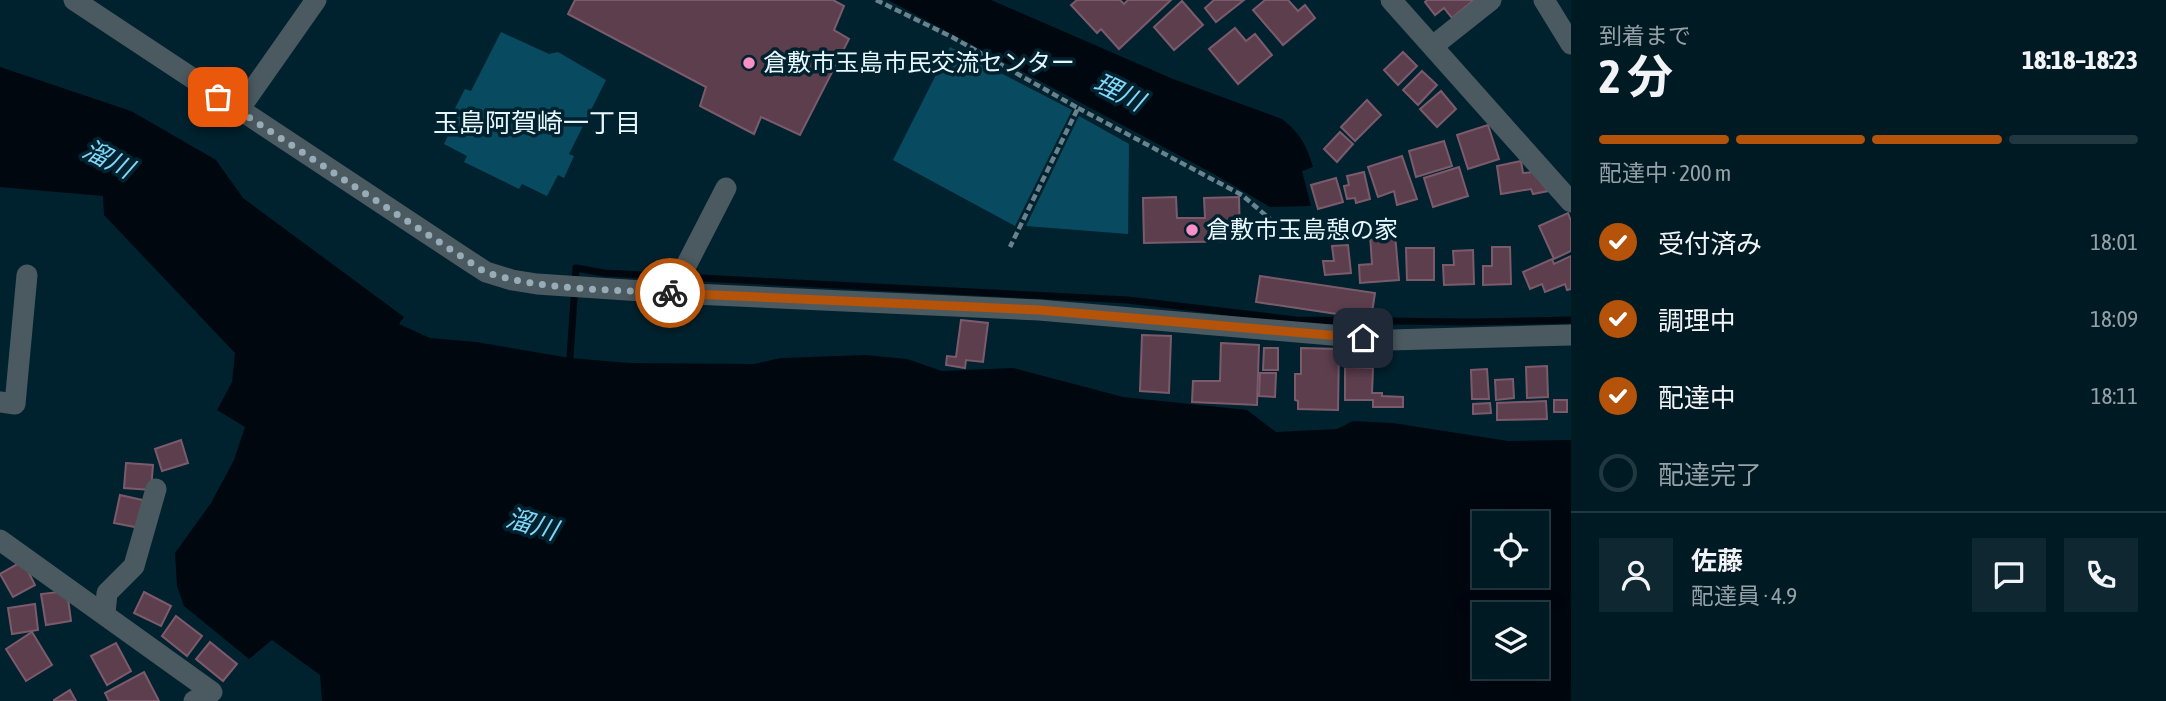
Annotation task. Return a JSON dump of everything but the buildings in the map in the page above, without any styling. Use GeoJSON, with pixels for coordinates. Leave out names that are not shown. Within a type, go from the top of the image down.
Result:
{"type":"FeatureCollection","features":[{"type":"Feature","properties":{"kind":"street"},"geometry":{"type":"LineString","coordinates":[[74,0],[485,272],[512,280],[671,293],[1039,310],[1390,340],[1571,335]]}},
{"type":"Feature","properties":{"kind":"street"},"geometry":{"type":"LineString","coordinates":[[238,111],[316,0]]}},
{"type":"Feature","properties":{"kind":"street"},"geometry":{"type":"LineString","coordinates":[[1391,0],[1570,200]]}},
{"type":"Feature","properties":{"kind":"street"},"geometry":{"type":"LineString","coordinates":[[1433,46],[1491,0]]}},
{"type":"Feature","properties":{"kind":"street"},"geometry":{"type":"LineString","coordinates":[[1544,0],[1571,44]]}},
{"type":"Feature","properties":{"kind":"street"},"geometry":{"type":"LineString","coordinates":[[671,293],[726,188]]}},
{"type":"Feature","properties":{"kind":"street"},"geometry":{"type":"LineString","coordinates":[[0,402],[15,404],[27,275]]}},
{"type":"Feature","properties":{"kind":"street"},"geometry":{"type":"LineString","coordinates":[[105,613],[107,593],[134,566],[156,489]]}},
{"type":"Feature","properties":{"kind":"street"},"geometry":{"type":"LineString","coordinates":[[0,540],[105,613],[211,698]]}},
{"type":"Feature","properties":{"kind":"path"},"geometry":{"type":"LineString","coordinates":[[876,0],[952,37],[1077,108],[1242,195],[1270,219]]}},
{"type":"Feature","properties":{"kind":"path"},"geometry":{"type":"LineString","coordinates":[[1010,247],[1077,108]]}},
{"type":"Feature","properties":{"kind":"shaded area"},"geometry":{"type":"Polygon","coordinates":[[[501,32],[549,54],[558,52],[606,80],[569,154],[574,156],[564,178],[558,175],[547,196],[522,184],[519,189],[464,162],[467,156],[444,144],[456,119],[451,116],[465,89],[471,91],[501,32]]]}},
{"type":"Feature","properties":{"kind":"shaded area"},"geometry":{"type":"Polygon","coordinates":[[[950,47],[1072,110],[1015,226],[893,160],[950,47]]]}},
{"type":"Feature","properties":{"kind":"shaded area"},"geometry":{"type":"Polygon","coordinates":[[[1079,116],[1129,144],[1128,234],[1026,226],[1079,116]]]}},
{"type":"Feature","properties":{"kind":"water","name":"理川"},"geometry":{"type":"Polygon","coordinates":[[[888,0],[991,0],[1173,79],[1282,119],[1298,135],[1311,159],[1313,167],[1302,171],[1311,206],[1270,207],[1212,173],[888,0]]]}},
{"type":"Feature","properties":{"kind":"water","name":"溜川"},"geometry":{"type":"Polygon","coordinates":[[[0,67],[131,111],[216,160],[243,198],[404,317],[399,324],[430,338],[476,342],[570,358],[629,363],[754,364],[781,358],[865,355],[907,359],[942,371],[1013,368],[1123,397],[1247,410],[1276,432],[1337,429],[1353,421],[1393,423],[1508,441],[1571,440],[1571,701],[322,701],[320,675],[272,640],[249,659],[184,606],[177,586],[175,553],[211,503],[234,460],[245,427],[217,410],[232,382],[235,353],[104,215],[103,196],[0,187],[0,67]]]}},
{"type":"Feature","properties":{"kind":"waterway"},"geometry":{"type":"LineString","coordinates":[[570,358],[576,268],[604,273],[1128,300],[1296,320],[1571,320]]}},
{"type":"Feature","properties":{"kind":"way so far"},"geometry":{"type":"LineString","coordinates":[[218,97],[485,272],[537,284],[670,293]]}},
{"type":"Feature","properties":{"kind":"place","name":"倉敷市玉島市民交流センター"},"geometry":{"type":"Point","coordinates":[749,63]}},
{"type":"Feature","properties":{"kind":"place","name":"倉敷市玉島憩の家"},"geometry":{"type":"Point","coordinates":[1192,230]}},
{"type":"Feature","properties":{"kind":"district","name":"玉島阿賀崎一丁目"},"geometry":{"type":"Point","coordinates":[537,123]}},
{"type":"Feature","properties":{"kind":"route"},"geometry":{"type":"LineString","coordinates":[[670,293],[1039,310],[1363,338]]}}]}
